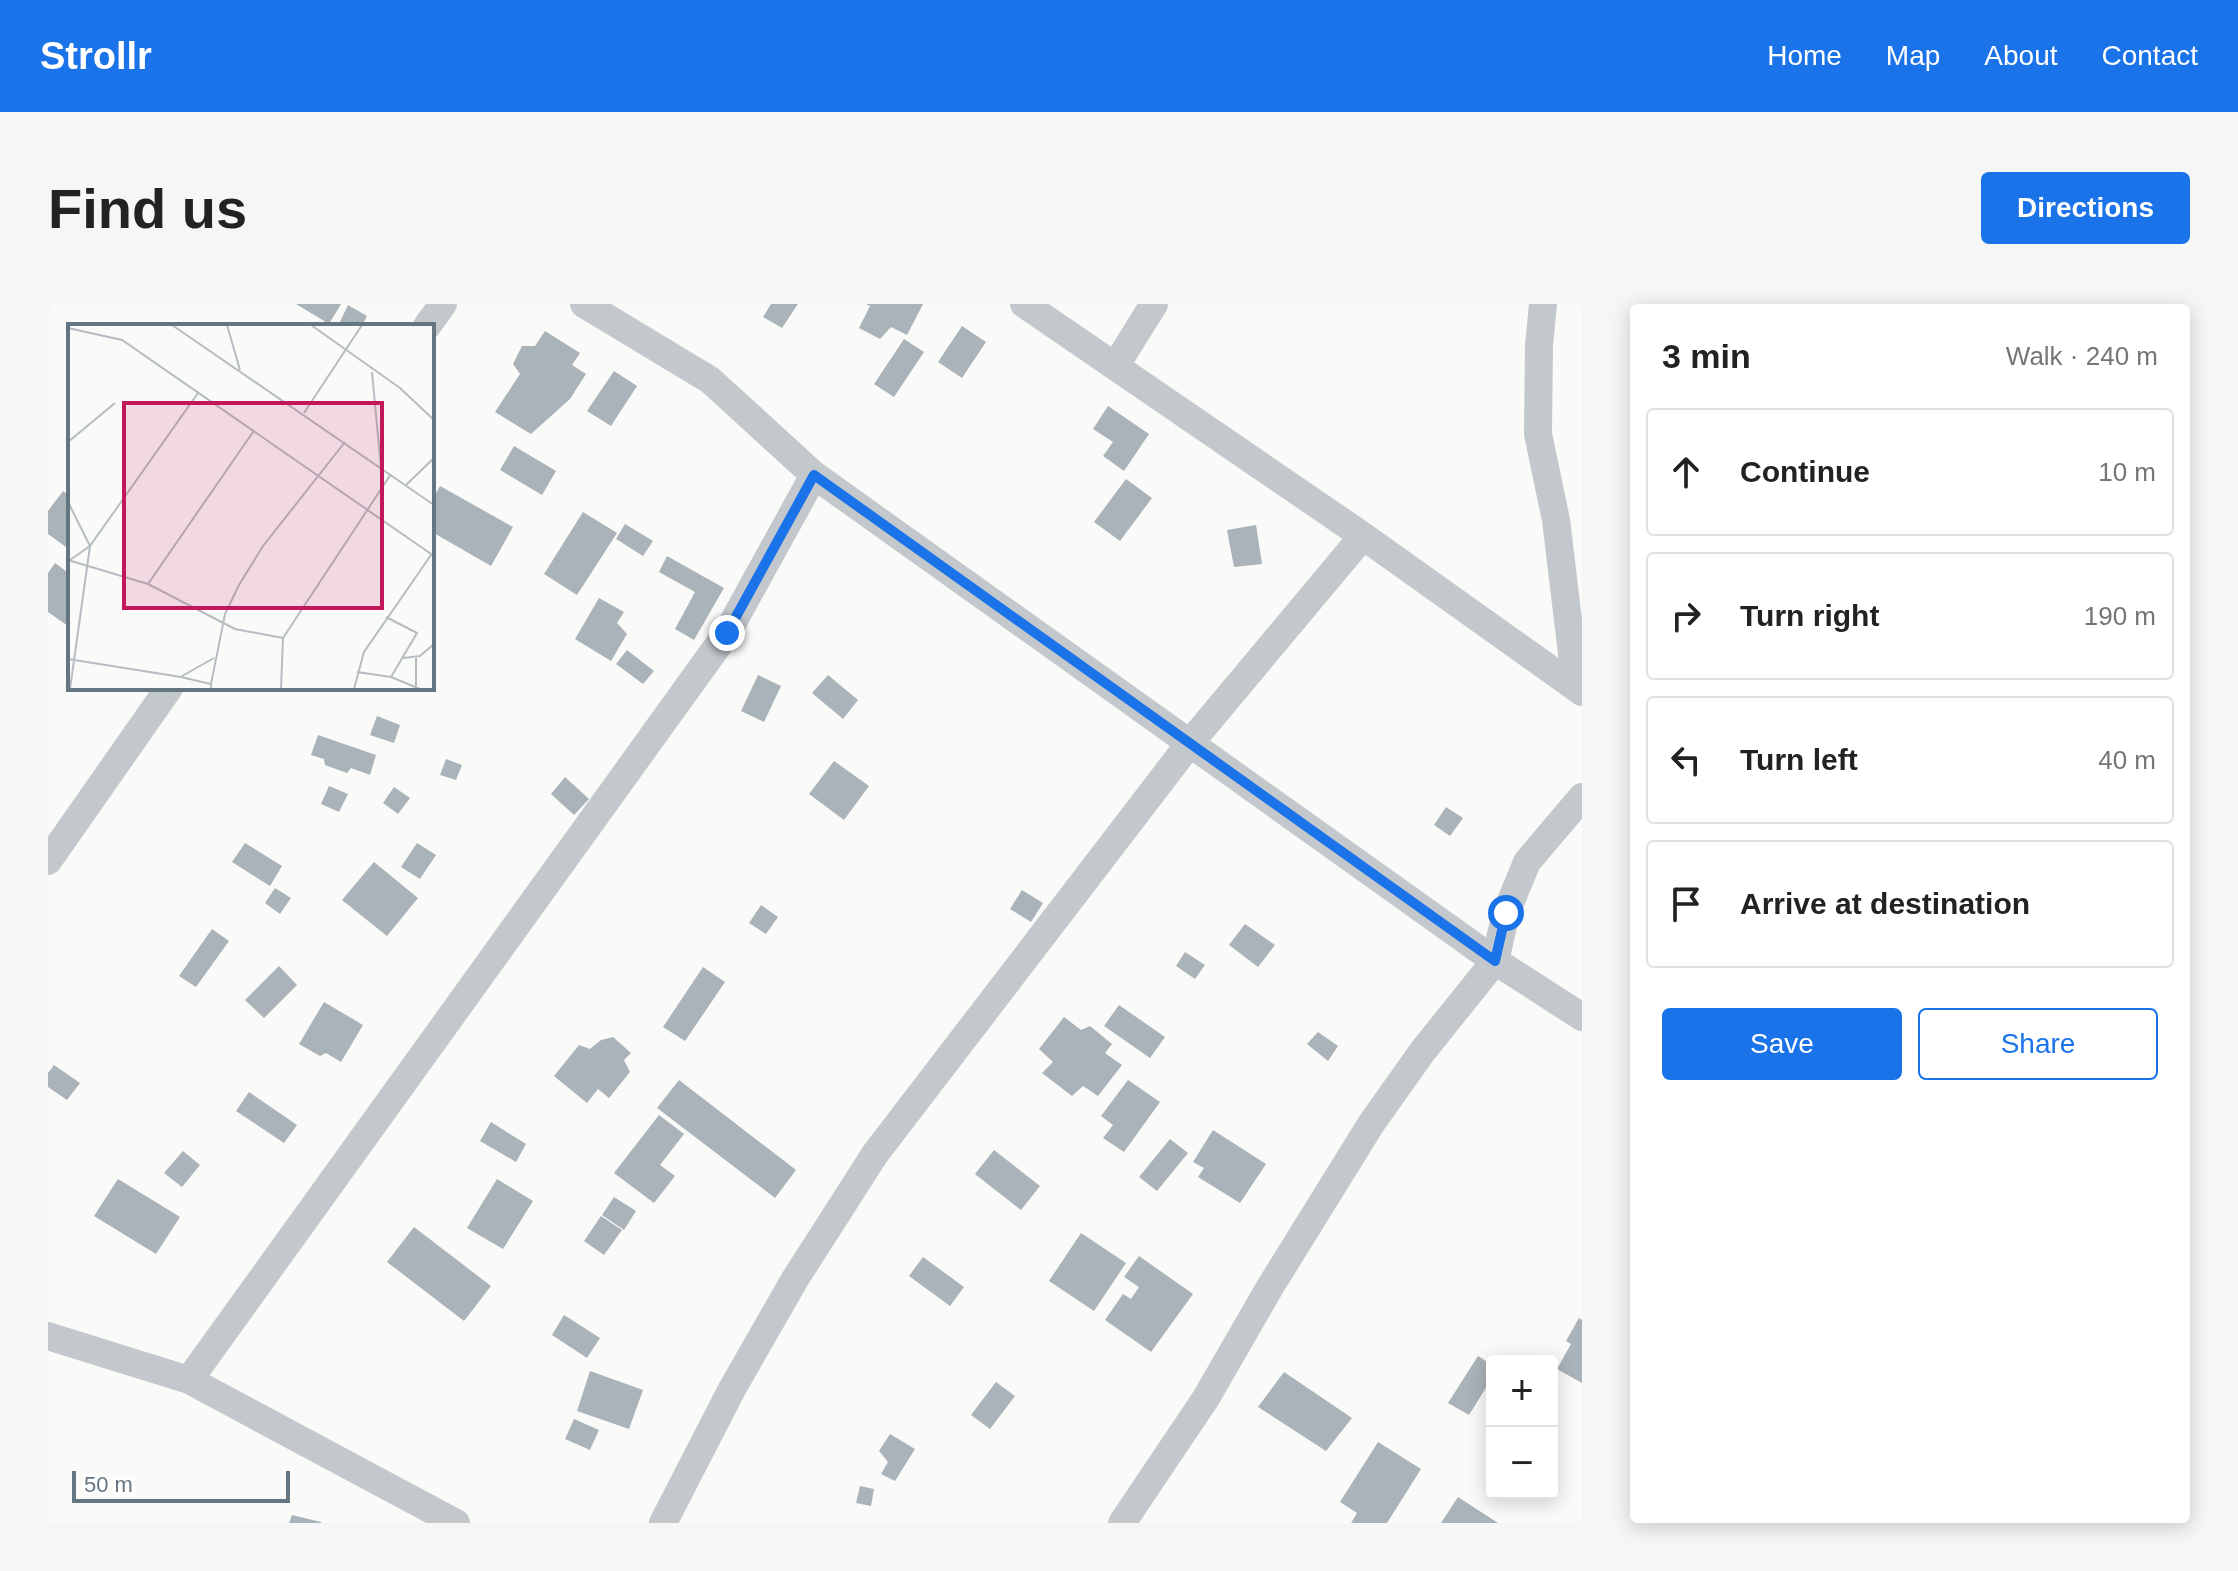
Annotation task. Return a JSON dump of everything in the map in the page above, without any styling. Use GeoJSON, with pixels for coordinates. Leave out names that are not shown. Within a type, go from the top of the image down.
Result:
{"type":"FeatureCollection","features":[{"type":"Feature","properties":{"kind":"street"},"geometry":{"type":"LineString","coordinates":[[428,324],[443,304]]}},
{"type":"Feature","properties":{"kind":"street"},"geometry":{"type":"LineString","coordinates":[[584,304],[710,380],[814,475],[1495,961],[1582,1017]]}},
{"type":"Feature","properties":{"kind":"street"},"geometry":{"type":"LineString","coordinates":[[1024,304],[1363,536],[1579,690]]}},
{"type":"Feature","properties":{"kind":"street"},"geometry":{"type":"LineString","coordinates":[[1116,365],[1154,304]]}},
{"type":"Feature","properties":{"kind":"street"},"geometry":{"type":"LineString","coordinates":[[1543,304],[1539,345],[1538,434],[1556,520],[1579,690]]}},
{"type":"Feature","properties":{"kind":"street"},"geometry":{"type":"LineString","coordinates":[[189,1380],[727,633],[814,475]]}},
{"type":"Feature","properties":{"kind":"street"},"geometry":{"type":"LineString","coordinates":[[663,1523],[732,1389],[787,1292],[875,1154],[1190,743],[1363,536]]}},
{"type":"Feature","properties":{"kind":"street"},"geometry":{"type":"LineString","coordinates":[[48,861],[168,690]]}},
{"type":"Feature","properties":{"kind":"street"},"geometry":{"type":"LineString","coordinates":[[1122,1523],[1206,1398],[1270,1287],[1371,1124],[1422,1052],[1495,961],[1506,913],[1527,862],[1582,797]]}},
{"type":"Feature","properties":{"kind":"street"},"geometry":{"type":"LineString","coordinates":[[48,1336],[189,1380],[456,1523]]}},
{"type":"Feature","properties":{"kind":"building"},"geometry":{"type":"Polygon","coordinates":[[[296,304],[341,304],[329,324],[296,304]]]}},
{"type":"Feature","properties":{"kind":"building"},"geometry":{"type":"Polygon","coordinates":[[[771,304],[798,304],[782,328],[763,317],[771,304]]]}},
{"type":"Feature","properties":{"kind":"building"},"geometry":{"type":"Polygon","coordinates":[[[866,304],[923,304],[907,335],[891,327],[880,339],[859,328],[870,306],[866,304]]]}},
{"type":"Feature","properties":{"kind":"building"},"geometry":{"type":"Polygon","coordinates":[[[348,305],[367,316],[363,324],[339,324],[348,305]]]}},
{"type":"Feature","properties":{"kind":"building"},"geometry":{"type":"Polygon","coordinates":[[[962,326],[986,342],[962,378],[938,362],[962,326]]]}},
{"type":"Feature","properties":{"kind":"building"},"geometry":{"type":"Polygon","coordinates":[[[545,331],[580,353],[572,365],[586,374],[570,399],[531,434],[495,412],[520,374],[513,364],[522,346],[535,346],[545,331]]]}},
{"type":"Feature","properties":{"kind":"building"},"geometry":{"type":"Polygon","coordinates":[[[904,339],[924,352],[894,397],[874,384],[904,339]]]}},
{"type":"Feature","properties":{"kind":"building"},"geometry":{"type":"Polygon","coordinates":[[[614,371],[637,386],[611,426],[587,411],[614,371]]]}},
{"type":"Feature","properties":{"kind":"building"},"geometry":{"type":"Polygon","coordinates":[[[1108,406],[1149,434],[1124,471],[1103,456],[1113,442],[1093,429],[1108,406]]]}},
{"type":"Feature","properties":{"kind":"building"},"geometry":{"type":"Polygon","coordinates":[[[514,446],[556,471],[542,495],[500,470],[514,446]]]}},
{"type":"Feature","properties":{"kind":"building"},"geometry":{"type":"Polygon","coordinates":[[[1126,479],[1152,498],[1120,541],[1094,522],[1126,479]]]}},
{"type":"Feature","properties":{"kind":"building"},"geometry":{"type":"Polygon","coordinates":[[[440,486],[513,527],[491,566],[434,533],[434,496],[440,486]]]}},
{"type":"Feature","properties":{"kind":"building"},"geometry":{"type":"Polygon","coordinates":[[[63,491],[68,495],[68,549],[48,534],[48,511],[63,491]]]}},
{"type":"Feature","properties":{"kind":"building"},"geometry":{"type":"Polygon","coordinates":[[[583,512],[617,533],[577,595],[544,574],[583,512]]]}},
{"type":"Feature","properties":{"kind":"building"},"geometry":{"type":"Polygon","coordinates":[[[625,524],[653,541],[643,556],[616,539],[625,524]]]}},
{"type":"Feature","properties":{"kind":"building"},"geometry":{"type":"Polygon","coordinates":[[[1256,525],[1262,564],[1234,567],[1227,530],[1256,525]]]}},
{"type":"Feature","properties":{"kind":"building"},"geometry":{"type":"Polygon","coordinates":[[[667,556],[724,588],[694,640],[675,629],[695,592],[659,572],[667,556]]]}},
{"type":"Feature","properties":{"kind":"building"},"geometry":{"type":"Polygon","coordinates":[[[55,563],[68,573],[68,626],[48,612],[48,573],[55,563]]]}},
{"type":"Feature","properties":{"kind":"building"},"geometry":{"type":"Polygon","coordinates":[[[599,598],[624,612],[617,623],[627,634],[611,661],[575,639],[599,598]]]}},
{"type":"Feature","properties":{"kind":"building"},"geometry":{"type":"Polygon","coordinates":[[[627,650],[654,671],[643,684],[616,664],[627,650]]]}},
{"type":"Feature","properties":{"kind":"building"},"geometry":{"type":"Polygon","coordinates":[[[758,675],[781,686],[764,722],[741,711],[758,675]]]}},
{"type":"Feature","properties":{"kind":"building"},"geometry":{"type":"Polygon","coordinates":[[[828,675],[858,700],[843,719],[812,693],[828,675]]]}},
{"type":"Feature","properties":{"kind":"building"},"geometry":{"type":"Polygon","coordinates":[[[377,716],[400,725],[394,743],[370,735],[377,716]]]}},
{"type":"Feature","properties":{"kind":"building"},"geometry":{"type":"Polygon","coordinates":[[[318,735],[376,755],[370,775],[351,768],[347,773],[325,765],[324,759],[311,755],[318,735]]]}},
{"type":"Feature","properties":{"kind":"building"},"geometry":{"type":"Polygon","coordinates":[[[446,759],[462,765],[456,780],[440,775],[446,759]]]}},
{"type":"Feature","properties":{"kind":"building"},"geometry":{"type":"Polygon","coordinates":[[[834,761],[869,786],[844,820],[809,794],[834,761]]]}},
{"type":"Feature","properties":{"kind":"building"},"geometry":{"type":"Polygon","coordinates":[[[565,777],[589,799],[574,815],[551,794],[565,777]]]}},
{"type":"Feature","properties":{"kind":"building"},"geometry":{"type":"Polygon","coordinates":[[[329,786],[348,794],[339,812],[321,804],[329,786]]]}},
{"type":"Feature","properties":{"kind":"building"},"geometry":{"type":"Polygon","coordinates":[[[394,787],[410,798],[398,814],[383,803],[394,787]]]}},
{"type":"Feature","properties":{"kind":"building"},"geometry":{"type":"Polygon","coordinates":[[[1446,807],[1463,818],[1450,836],[1434,825],[1446,807]]]}},
{"type":"Feature","properties":{"kind":"building"},"geometry":{"type":"Polygon","coordinates":[[[245,843],[282,866],[270,886],[232,862],[245,843]]]}},
{"type":"Feature","properties":{"kind":"building"},"geometry":{"type":"Polygon","coordinates":[[[417,843],[436,855],[420,879],[401,867],[417,843]]]}},
{"type":"Feature","properties":{"kind":"building"},"geometry":{"type":"Polygon","coordinates":[[[374,862],[418,898],[387,936],[342,900],[374,862]]]}},
{"type":"Feature","properties":{"kind":"building"},"geometry":{"type":"Polygon","coordinates":[[[275,888],[291,898],[280,914],[265,903],[275,888]]]}},
{"type":"Feature","properties":{"kind":"building"},"geometry":{"type":"Polygon","coordinates":[[[1022,890],[1043,903],[1031,922],[1010,909],[1022,890]]]}},
{"type":"Feature","properties":{"kind":"building"},"geometry":{"type":"Polygon","coordinates":[[[761,905],[778,917],[766,934],[749,923],[761,905]]]}},
{"type":"Feature","properties":{"kind":"building"},"geometry":{"type":"Polygon","coordinates":[[[1245,924],[1275,945],[1258,967],[1229,945],[1245,924]]]}},
{"type":"Feature","properties":{"kind":"building"},"geometry":{"type":"Polygon","coordinates":[[[212,929],[229,941],[196,987],[179,976],[212,929]]]}},
{"type":"Feature","properties":{"kind":"building"},"geometry":{"type":"Polygon","coordinates":[[[1185,952],[1205,965],[1195,979],[1176,966],[1185,952]]]}},
{"type":"Feature","properties":{"kind":"building"},"geometry":{"type":"Polygon","coordinates":[[[279,966],[297,985],[264,1018],[245,1000],[279,966]]]}},
{"type":"Feature","properties":{"kind":"building"},"geometry":{"type":"Polygon","coordinates":[[[703,967],[725,982],[685,1041],[663,1027],[703,967]]]}},
{"type":"Feature","properties":{"kind":"building"},"geometry":{"type":"Polygon","coordinates":[[[324,1002],[363,1025],[341,1062],[326,1053],[320,1056],[299,1044],[324,1002]]]}},
{"type":"Feature","properties":{"kind":"building"},"geometry":{"type":"Polygon","coordinates":[[[1119,1005],[1165,1037],[1150,1058],[1104,1026],[1119,1005]]]}},
{"type":"Feature","properties":{"kind":"building"},"geometry":{"type":"Polygon","coordinates":[[[1064,1017],[1081,1030],[1090,1026],[1112,1044],[1105,1053],[1122,1065],[1098,1096],[1083,1086],[1072,1096],[1042,1073],[1053,1062],[1039,1049],[1064,1017]]]}},
{"type":"Feature","properties":{"kind":"building"},"geometry":{"type":"Polygon","coordinates":[[[1318,1032],[1338,1046],[1328,1061],[1307,1044],[1318,1032]]]}},
{"type":"Feature","properties":{"kind":"building"},"geometry":{"type":"Polygon","coordinates":[[[613,1037],[631,1053],[624,1060],[630,1072],[609,1098],[598,1089],[587,1103],[554,1076],[579,1045],[590,1049],[601,1040],[613,1037]]]}},
{"type":"Feature","properties":{"kind":"building"},"geometry":{"type":"Polygon","coordinates":[[[54,1065],[80,1083],[67,1100],[48,1087],[48,1073],[54,1065]]]}},
{"type":"Feature","properties":{"kind":"building"},"geometry":{"type":"Polygon","coordinates":[[[679,1080],[796,1170],[775,1198],[657,1108],[679,1080]]]}},
{"type":"Feature","properties":{"kind":"building"},"geometry":{"type":"Polygon","coordinates":[[[1128,1080],[1160,1102],[1124,1152],[1103,1138],[1113,1125],[1101,1116],[1128,1080]]]}},
{"type":"Feature","properties":{"kind":"building"},"geometry":{"type":"Polygon","coordinates":[[[249,1092],[297,1125],[284,1143],[236,1111],[249,1092]]]}},
{"type":"Feature","properties":{"kind":"building"},"geometry":{"type":"Polygon","coordinates":[[[659,1115],[684,1134],[660,1165],[675,1176],[654,1203],[614,1173],[659,1115]]]}},
{"type":"Feature","properties":{"kind":"building"},"geometry":{"type":"Polygon","coordinates":[[[491,1122],[526,1144],[516,1162],[480,1141],[491,1122]]]}},
{"type":"Feature","properties":{"kind":"building"},"geometry":{"type":"Polygon","coordinates":[[[1213,1130],[1266,1164],[1240,1203],[1198,1177],[1204,1168],[1193,1162],[1213,1130]]]}},
{"type":"Feature","properties":{"kind":"building"},"geometry":{"type":"Polygon","coordinates":[[[1170,1139],[1188,1153],[1157,1191],[1139,1177],[1170,1139]]]}},
{"type":"Feature","properties":{"kind":"building"},"geometry":{"type":"Polygon","coordinates":[[[994,1150],[1040,1186],[1021,1210],[975,1174],[994,1150]]]}},
{"type":"Feature","properties":{"kind":"building"},"geometry":{"type":"Polygon","coordinates":[[[183,1151],[200,1165],[182,1187],[164,1173],[183,1151]]]}},
{"type":"Feature","properties":{"kind":"building"},"geometry":{"type":"Polygon","coordinates":[[[118,1179],[180,1217],[156,1254],[94,1216],[118,1179]]]}},
{"type":"Feature","properties":{"kind":"building"},"geometry":{"type":"Polygon","coordinates":[[[497,1179],[533,1201],[503,1249],[467,1228],[497,1179]]]}},
{"type":"Feature","properties":{"kind":"building"},"geometry":{"type":"Polygon","coordinates":[[[614,1197],[636,1211],[624,1230],[602,1215],[614,1197]]]}},
{"type":"Feature","properties":{"kind":"building"},"geometry":{"type":"Polygon","coordinates":[[[601,1216],[622,1230],[604,1255],[584,1241],[601,1216]]]}},
{"type":"Feature","properties":{"kind":"building"},"geometry":{"type":"Polygon","coordinates":[[[414,1227],[491,1286],[464,1321],[387,1262],[414,1227]]]}},
{"type":"Feature","properties":{"kind":"building"},"geometry":{"type":"Polygon","coordinates":[[[1081,1233],[1126,1263],[1094,1311],[1049,1281],[1081,1233]]]}},
{"type":"Feature","properties":{"kind":"building"},"geometry":{"type":"Polygon","coordinates":[[[1139,1256],[1193,1294],[1151,1352],[1105,1320],[1123,1294],[1131,1299],[1139,1287],[1124,1277],[1139,1256]]]}},
{"type":"Feature","properties":{"kind":"building"},"geometry":{"type":"Polygon","coordinates":[[[923,1257],[964,1287],[950,1306],[909,1276],[923,1257]]]}},
{"type":"Feature","properties":{"kind":"building"},"geometry":{"type":"Polygon","coordinates":[[[564,1315],[600,1338],[587,1358],[552,1335],[564,1315]]]}},
{"type":"Feature","properties":{"kind":"building"},"geometry":{"type":"Polygon","coordinates":[[[1579,1318],[1582,1320],[1582,1383],[1558,1370],[1571,1344],[1566,1341],[1579,1318]]]}},
{"type":"Feature","properties":{"kind":"building"},"geometry":{"type":"Polygon","coordinates":[[[1478,1356],[1486,1361],[1486,1388],[1469,1415],[1448,1403],[1478,1356]]]}},
{"type":"Feature","properties":{"kind":"building"},"geometry":{"type":"Polygon","coordinates":[[[590,1371],[643,1390],[629,1429],[577,1411],[590,1371]]]}},
{"type":"Feature","properties":{"kind":"building"},"geometry":{"type":"Polygon","coordinates":[[[1284,1372],[1352,1418],[1326,1451],[1258,1407],[1284,1372]]]}},
{"type":"Feature","properties":{"kind":"building"},"geometry":{"type":"Polygon","coordinates":[[[996,1382],[1015,1396],[990,1429],[971,1415],[996,1382]]]}},
{"type":"Feature","properties":{"kind":"building"},"geometry":{"type":"Polygon","coordinates":[[[574,1419],[599,1430],[590,1450],[565,1439],[574,1419]]]}},
{"type":"Feature","properties":{"kind":"building"},"geometry":{"type":"Polygon","coordinates":[[[890,1434],[915,1449],[895,1481],[881,1474],[888,1462],[879,1451],[890,1434]]]}},
{"type":"Feature","properties":{"kind":"building"},"geometry":{"type":"Polygon","coordinates":[[[1378,1442],[1421,1469],[1387,1523],[1351,1523],[1357,1513],[1340,1502],[1378,1442]]]}},
{"type":"Feature","properties":{"kind":"building"},"geometry":{"type":"Polygon","coordinates":[[[860,1486],[874,1489],[871,1506],[856,1503],[860,1486]]]}},
{"type":"Feature","properties":{"kind":"building"},"geometry":{"type":"Polygon","coordinates":[[[1458,1497],[1498,1523],[1441,1523],[1458,1497]]]}},
{"type":"Feature","properties":{"kind":"building"},"geometry":{"type":"Polygon","coordinates":[[[292,1515],[321,1522],[321,1523],[289,1523],[292,1515]]]}},
{"type":"Feature","properties":{"kind":"route"},"geometry":{"type":"LineString","coordinates":[[727,633],[814,475],[1495,961],[1506,913]]}}]}
